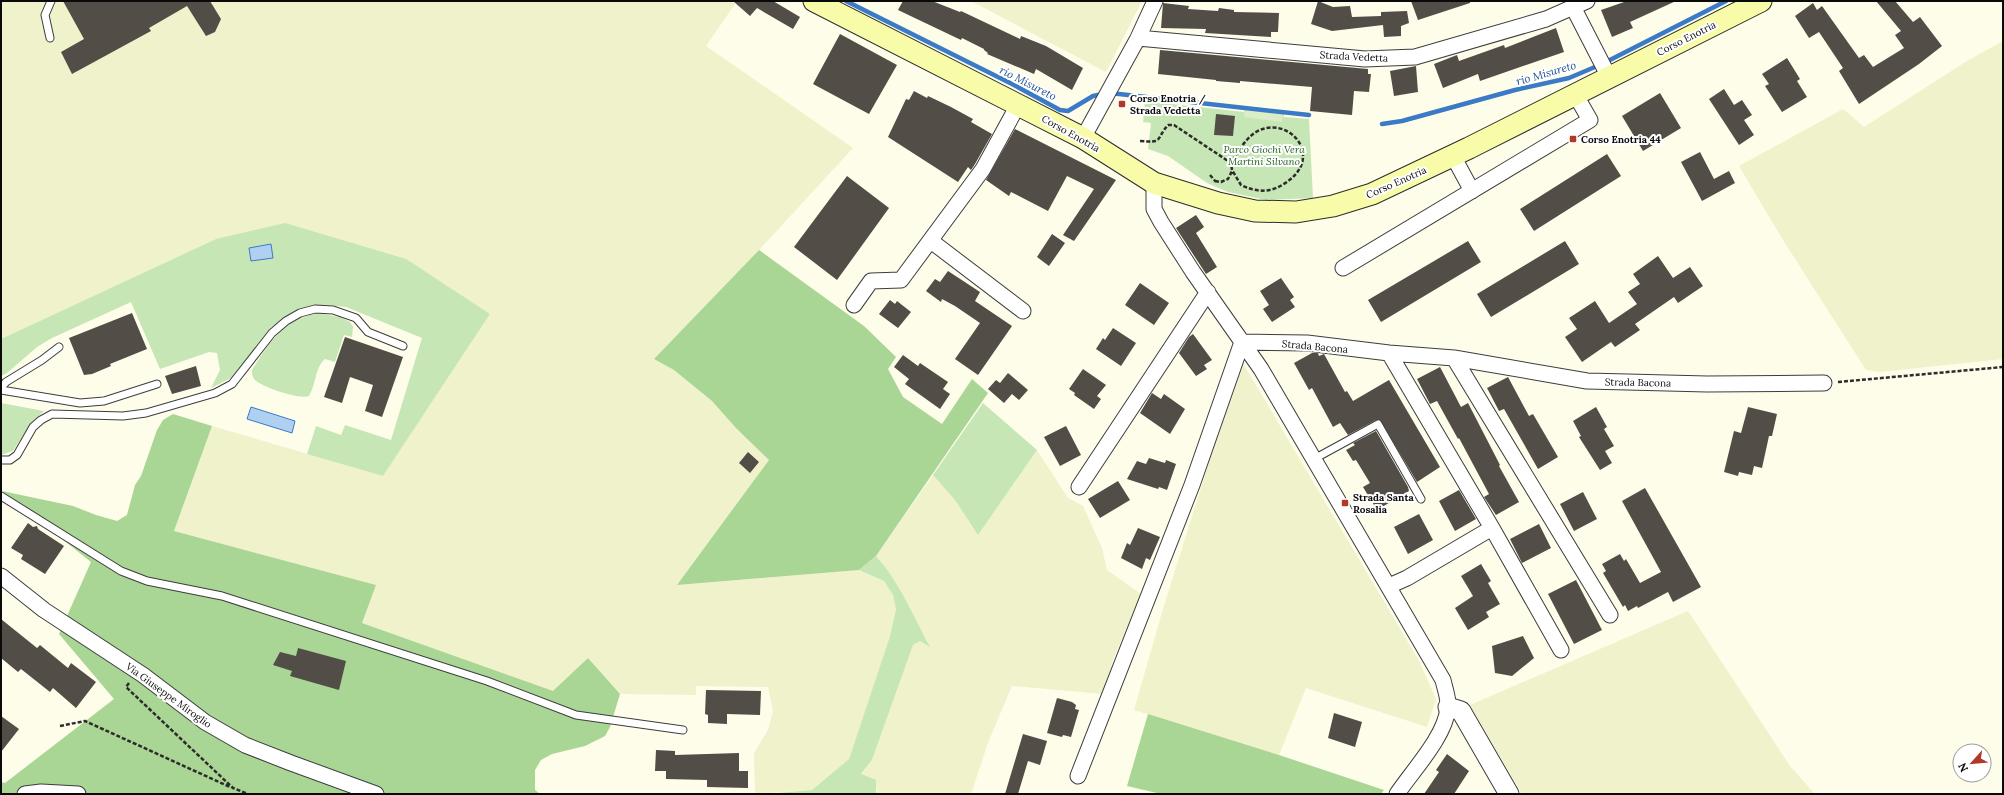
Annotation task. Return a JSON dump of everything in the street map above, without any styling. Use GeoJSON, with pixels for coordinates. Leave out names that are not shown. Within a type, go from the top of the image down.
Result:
{"type":"FeatureCollection","features":[{"type":"Feature","properties":{"kind":"main road","name":"Corso Enotria"},"geometry":{"type":"LineString","coordinates":[[814,1],[1083,138],[1154,183],[1218,203],[1255,212],[1296,212],[1333,206],[1372,194],[1453,156],[1574,94],[1605,69],[1761,1]]}},
{"type":"Feature","properties":{"kind":"street"},"geometry":{"type":"LineString","coordinates":[[1083,138],[1138,38],[1155,1]]}},
{"type":"Feature","properties":{"kind":"street","name":"Strada Vedetta"},"geometry":{"type":"LineString","coordinates":[[1138,38],[1366,59],[1415,57],[1546,19],[1587,1]]}},
{"type":"Feature","properties":{"kind":"street"},"geometry":{"type":"LineString","coordinates":[[1573,7],[1605,69]]}},
{"type":"Feature","properties":{"kind":"street"},"geometry":{"type":"LineString","coordinates":[[1343,268],[1590,120],[1574,94]]}},
{"type":"Feature","properties":{"kind":"street"},"geometry":{"type":"LineString","coordinates":[[854,305],[871,281],[901,280],[983,169],[1018,105]]}},
{"type":"Feature","properties":{"kind":"street"},"geometry":{"type":"LineString","coordinates":[[1453,156],[1472,191]]}},
{"type":"Feature","properties":{"kind":"street"},"geometry":{"type":"LineString","coordinates":[[1154,183],[1154,209],[1261,370],[1443,680],[1448,707],[1444,723],[1434,743],[1397,794]]}},
{"type":"Feature","properties":{"kind":"street"},"geometry":{"type":"LineString","coordinates":[[931,241],[1023,311]]}},
{"type":"Feature","properties":{"kind":"street"},"geometry":{"type":"LineString","coordinates":[[1079,487],[1208,292]]}},
{"type":"Feature","properties":{"kind":"street"},"geometry":{"type":"LineString","coordinates":[[1078,776],[1192,485],[1242,342]]}},
{"type":"Feature","properties":{"kind":"street","name":"Strada Bacona"},"geometry":{"type":"LineString","coordinates":[[1242,342],[1307,343],[1389,354],[1454,358],[1587,381],[1707,384],[1824,384]]}},
{"type":"Feature","properties":{"kind":"street"},"geometry":{"type":"LineString","coordinates":[[1389,354],[1472,493],[1561,650]]}},
{"type":"Feature","properties":{"kind":"street"},"geometry":{"type":"LineString","coordinates":[[1454,358],[1610,615]]}},
{"type":"Feature","properties":{"kind":"street"},"geometry":{"type":"LineString","coordinates":[[1389,586],[1408,578],[1492,528]]}},
{"type":"Feature","properties":{"kind":"street","name":"Via Giuseppe Miroglio"},"geometry":{"type":"LineString","coordinates":[[1,576],[44,610],[142,675],[205,722],[246,744],[291,763],[376,794]]}},
{"type":"Feature","properties":{"kind":"street"},"geometry":{"type":"LineString","coordinates":[[1448,707],[1461,711],[1509,794]]}},
{"type":"Feature","properties":{"kind":"street"},"geometry":{"type":"LineString","coordinates":[[26,794],[41,792],[78,794]]}},
{"type":"Feature","properties":{"kind":"lane"},"geometry":{"type":"LineString","coordinates":[[50,38],[45,15],[51,1]]}},
{"type":"Feature","properties":{"kind":"lane"},"geometry":{"type":"LineString","coordinates":[[1,460],[10,460],[17,455],[33,427],[41,420],[52,414],[123,416],[146,413],[215,393],[232,384],[272,333],[286,321],[300,313],[315,309],[333,310],[356,318],[368,332],[403,346]]}},
{"type":"Feature","properties":{"kind":"lane"},"geometry":{"type":"LineString","coordinates":[[59,347],[42,360],[6,382],[1,389],[80,403],[104,401],[157,384]]}},
{"type":"Feature","properties":{"kind":"lane"},"geometry":{"type":"LineString","coordinates":[[1314,459],[1378,424],[1421,499]]}},
{"type":"Feature","properties":{"kind":"lane"},"geometry":{"type":"LineString","coordinates":[[1,496],[121,571],[146,581],[222,596],[487,681],[576,715],[683,730]]}},
{"type":"Feature","properties":{"kind":"path"},"geometry":{"type":"LineString","coordinates":[[1140,141],[1155,142],[1159,140],[1168,125],[1174,125],[1231,163]]}},
{"type":"Feature","properties":{"kind":"path"},"geometry":{"type":"LineString","coordinates":[[1276,128],[1289,132],[1298,139],[1303,151],[1304,160],[1299,172],[1278,188],[1258,191],[1241,185],[1232,170],[1231,163],[1244,143],[1257,132],[1276,128]]}},
{"type":"Feature","properties":{"kind":"path"},"geometry":{"type":"LineString","coordinates":[[1214,181],[1222,182],[1228,178],[1232,170]]}},
{"type":"Feature","properties":{"kind":"path"},"geometry":{"type":"LineString","coordinates":[[1824,384],[2003,367]]}},
{"type":"Feature","properties":{"kind":"path"},"geometry":{"type":"LineString","coordinates":[[60,726],[85,721],[232,788]]}},
{"type":"Feature","properties":{"kind":"green space"},"geometry":{"type":"Polygon","coordinates":[[[1,1],[737,1],[706,46],[853,148],[759,250],[654,359],[674,370],[712,401],[736,428],[769,460],[678,585],[859,570],[884,581],[893,595],[896,608],[890,636],[849,759],[812,790],[755,794],[754,753],[768,730],[773,711],[768,687],[696,686],[696,695],[620,694],[588,658],[553,692],[362,623],[376,585],[174,531],[212,426],[383,476],[490,314],[216,239],[1,339],[1,1]]]}},
{"type":"Feature","properties":{"kind":"green space"},"geometry":{"type":"Polygon","coordinates":[[[971,1],[1142,1],[1106,72],[971,1]]]}},
{"type":"Feature","properties":{"kind":"green space"},"geometry":{"type":"Polygon","coordinates":[[[2003,41],[2003,359],[1880,372],[1866,370],[1783,240],[1739,166],[1843,109],[1864,127],[1967,61],[2003,41]]]}},
{"type":"Feature","properties":{"kind":"green space","name":"Parco Giochi Vera Martini Silvano"},"geometry":{"type":"Polygon","coordinates":[[[1145,101],[1244,112],[1244,109],[1284,114],[1284,117],[1309,119],[1313,198],[1266,200],[1228,192],[1207,183],[1168,156],[1148,149],[1151,123],[1143,122],[1145,101]]]}},
{"type":"Feature","properties":{"kind":"green space"},"geometry":{"type":"Polygon","coordinates":[[[1245,110],[1283,115],[1282,122],[1244,117],[1245,110]]]}},
{"type":"Feature","properties":{"kind":"green space"},"geometry":{"type":"Polygon","coordinates":[[[285,223],[406,259],[490,314],[383,476],[307,454],[316,426],[341,435],[345,425],[391,440],[422,338],[346,307],[327,305],[312,306],[294,312],[271,327],[231,378],[211,388],[220,370],[217,353],[209,352],[160,369],[131,302],[52,338],[37,347],[7,373],[1,376],[1,339],[216,239],[285,223]]]}},
{"type":"Feature","properties":{"kind":"green space"},"geometry":{"type":"Polygon","coordinates":[[[759,250],[864,326],[896,357],[888,369],[903,397],[942,424],[972,379],[988,393],[876,556],[859,570],[677,585],[769,460],[736,428],[712,401],[674,370],[654,359],[759,250]]]}},
{"type":"Feature","properties":{"kind":"green space"},"geometry":{"type":"Polygon","coordinates":[[[317,313],[340,317],[350,322],[353,327],[352,337],[344,335],[335,362],[325,359],[322,362],[317,371],[309,396],[304,397],[290,395],[265,386],[255,380],[252,370],[278,334],[295,321],[317,313]]]}},
{"type":"Feature","properties":{"kind":"green space"},"geometry":{"type":"Polygon","coordinates":[[[1241,360],[1418,659],[1436,699],[1427,727],[1306,688],[1279,755],[1134,710],[1163,609],[1241,360]]]}},
{"type":"Feature","properties":{"kind":"green space"},"geometry":{"type":"Polygon","coordinates":[[[1,403],[44,411],[31,423],[13,451],[1,455],[1,403]]]}},
{"type":"Feature","properties":{"kind":"green space"},"geometry":{"type":"Polygon","coordinates":[[[983,403],[1037,450],[978,535],[955,500],[933,475],[983,403]]]}},
{"type":"Feature","properties":{"kind":"green space"},"geometry":{"type":"Polygon","coordinates":[[[173,414],[212,426],[174,531],[376,585],[362,623],[553,691],[588,658],[620,694],[610,727],[605,736],[585,746],[552,754],[541,760],[535,770],[535,790],[540,794],[1,794],[1,782],[5,783],[114,699],[59,634],[91,562],[2,491],[73,506],[117,521],[127,515],[135,485],[141,476],[157,430],[163,420],[173,414]]]}},
{"type":"Feature","properties":{"kind":"green space"},"geometry":{"type":"Polygon","coordinates":[[[1037,450],[1068,498],[1083,506],[1102,548],[1107,570],[1141,594],[1113,660],[1103,694],[1012,686],[989,740],[971,794],[876,794],[877,788],[861,775],[872,760],[913,645],[920,641],[929,646],[909,607],[883,564],[876,556],[933,475],[955,500],[978,535],[1037,450]]]}},
{"type":"Feature","properties":{"kind":"green space"},"geometry":{"type":"Polygon","coordinates":[[[876,556],[899,587],[930,647],[920,641],[913,645],[872,760],[861,774],[876,780],[876,794],[765,794],[812,790],[849,759],[890,636],[896,609],[893,595],[884,581],[859,570],[876,556]]]}},
{"type":"Feature","properties":{"kind":"green space"},"geometry":{"type":"Polygon","coordinates":[[[1688,611],[1790,766],[1815,794],[1522,794],[1470,705],[1688,611]]]}},
{"type":"Feature","properties":{"kind":"green space"},"geometry":{"type":"Polygon","coordinates":[[[1148,714],[1384,790],[1381,794],[1161,794],[1127,786],[1148,714]]]}},
{"type":"Feature","properties":{"kind":"water"},"geometry":{"type":"Polygon","coordinates":[[[271,244],[273,258],[251,261],[249,248],[271,244]]]}},
{"type":"Feature","properties":{"kind":"water"},"geometry":{"type":"Polygon","coordinates":[[[251,407],[295,421],[292,433],[247,419],[251,407]]]}},
{"type":"Feature","properties":{"kind":"building"},"geometry":{"type":"Polygon","coordinates":[[[63,1],[210,1],[221,19],[215,32],[206,36],[187,6],[149,28],[151,31],[72,74],[61,52],[84,39],[63,1]]]}},
{"type":"Feature","properties":{"kind":"building"},"geometry":{"type":"Polygon","coordinates":[[[733,1],[773,1],[800,17],[793,29],[757,8],[750,16],[733,1]]]}},
{"type":"Feature","properties":{"kind":"building"},"geometry":{"type":"Polygon","coordinates":[[[903,1],[932,1],[960,12],[961,11],[1020,39],[1021,36],[1046,46],[1083,68],[1072,90],[1036,69],[1034,74],[987,54],[988,53],[984,49],[962,38],[961,40],[898,10],[903,1]]]}},
{"type":"Feature","properties":{"kind":"building"},"geometry":{"type":"Polygon","coordinates":[[[1318,1],[1333,7],[1350,6],[1352,17],[1381,16],[1381,12],[1407,11],[1409,23],[1401,26],[1401,36],[1384,37],[1383,25],[1332,31],[1311,24],[1318,1]]]}},
{"type":"Feature","properties":{"kind":"building"},"geometry":{"type":"Polygon","coordinates":[[[1411,1],[1470,1],[1470,3],[1418,20],[1411,1]]]}},
{"type":"Feature","properties":{"kind":"building"},"geometry":{"type":"Polygon","coordinates":[[[1627,1],[1676,1],[1630,22],[1633,28],[1612,37],[1601,10],[1627,1]]]}},
{"type":"Feature","properties":{"kind":"building"},"geometry":{"type":"Polygon","coordinates":[[[1876,1],[1895,1],[1913,22],[1920,17],[1942,46],[1919,64],[1859,104],[1839,71],[1843,68],[1819,32],[1809,38],[1795,16],[1813,3],[1817,10],[1822,6],[1859,58],[1864,55],[1873,67],[1904,48],[1895,35],[1901,31],[1876,1]]]}},
{"type":"Feature","properties":{"kind":"building"},"geometry":{"type":"Polygon","coordinates":[[[1163,3],[1189,6],[1188,9],[1218,11],[1219,8],[1234,10],[1234,12],[1279,13],[1278,32],[1271,32],[1271,37],[1205,33],[1206,29],[1161,28],[1163,3]]]}},
{"type":"Feature","properties":{"kind":"building"},"geometry":{"type":"Polygon","coordinates":[[[1556,28],[1564,52],[1480,81],[1478,74],[1443,88],[1434,64],[1457,55],[1459,61],[1504,45],[1505,48],[1556,28]]]}},
{"type":"Feature","properties":{"kind":"building"},"geometry":{"type":"Polygon","coordinates":[[[840,34],[897,65],[869,114],[813,84],[840,34]]]}},
{"type":"Feature","properties":{"kind":"building"},"geometry":{"type":"Polygon","coordinates":[[[1160,50],[1368,69],[1368,74],[1371,74],[1369,92],[1354,91],[1352,115],[1310,111],[1312,87],[1240,81],[1240,83],[1216,81],[1158,74],[1160,50]]]}},
{"type":"Feature","properties":{"kind":"building"},"geometry":{"type":"Polygon","coordinates":[[[1787,58],[1800,79],[1797,81],[1807,97],[1782,112],[1765,86],[1769,84],[1762,74],[1787,58]]]}},
{"type":"Feature","properties":{"kind":"building"},"geometry":{"type":"Polygon","coordinates":[[[1416,66],[1418,92],[1394,96],[1390,71],[1416,66]]]}},
{"type":"Feature","properties":{"kind":"building"},"geometry":{"type":"Polygon","coordinates":[[[1724,89],[1734,105],[1742,100],[1752,115],[1744,120],[1754,135],[1739,145],[1709,99],[1724,89]]]}},
{"type":"Feature","properties":{"kind":"building"},"geometry":{"type":"Polygon","coordinates":[[[914,91],[927,98],[928,96],[973,119],[971,122],[992,134],[971,170],[968,167],[958,182],[888,137],[906,99],[909,100],[914,91]]]}},
{"type":"Feature","properties":{"kind":"building"},"geometry":{"type":"Polygon","coordinates":[[[1660,93],[1681,128],[1643,151],[1622,116],[1660,93]]]}},
{"type":"Feature","properties":{"kind":"building"},"geometry":{"type":"Polygon","coordinates":[[[1216,114],[1235,116],[1233,136],[1214,135],[1216,114]]]}},
{"type":"Feature","properties":{"kind":"building"},"geometry":{"type":"Polygon","coordinates":[[[1015,129],[1116,180],[1074,241],[1063,235],[1094,189],[1067,176],[1048,211],[1011,192],[1009,196],[986,180],[1015,129]]]}},
{"type":"Feature","properties":{"kind":"building"},"geometry":{"type":"Polygon","coordinates":[[[1700,152],[1714,179],[1729,171],[1735,183],[1702,201],[1681,162],[1700,152]]]}},
{"type":"Feature","properties":{"kind":"building"},"geometry":{"type":"Polygon","coordinates":[[[1607,154],[1621,176],[1534,231],[1520,209],[1607,154]]]}},
{"type":"Feature","properties":{"kind":"building"},"geometry":{"type":"Polygon","coordinates":[[[847,176],[889,208],[837,280],[794,247],[847,176]]]}},
{"type":"Feature","properties":{"kind":"building"},"geometry":{"type":"Polygon","coordinates":[[[1196,215],[1204,227],[1196,233],[1217,267],[1206,274],[1176,228],[1196,215]]]}},
{"type":"Feature","properties":{"kind":"building"},"geometry":{"type":"Polygon","coordinates":[[[1052,234],[1065,243],[1049,266],[1037,257],[1052,234]]]}},
{"type":"Feature","properties":{"kind":"building"},"geometry":{"type":"Polygon","coordinates":[[[1468,241],[1481,262],[1381,322],[1368,300],[1468,241]]]}},
{"type":"Feature","properties":{"kind":"building"},"geometry":{"type":"Polygon","coordinates":[[[1565,241],[1579,264],[1491,317],[1477,294],[1565,241]]]}},
{"type":"Feature","properties":{"kind":"building"},"geometry":{"type":"Polygon","coordinates":[[[1658,256],[1673,278],[1690,267],[1703,286],[1678,303],[1674,297],[1635,324],[1640,330],[1615,347],[1611,342],[1582,362],[1565,337],[1577,329],[1569,318],[1595,301],[1609,323],[1637,304],[1628,292],[1640,284],[1633,274],[1658,256]]]}},
{"type":"Feature","properties":{"kind":"building"},"geometry":{"type":"Polygon","coordinates":[[[948,271],[980,292],[975,301],[1012,326],[978,375],[955,359],[980,323],[955,306],[942,299],[941,302],[926,291],[935,279],[940,282],[948,271]]]}},
{"type":"Feature","properties":{"kind":"building"},"geometry":{"type":"Polygon","coordinates":[[[1281,278],[1294,297],[1290,300],[1295,307],[1272,322],[1263,309],[1269,305],[1260,291],[1281,278]]]}},
{"type":"Feature","properties":{"kind":"building"},"geometry":{"type":"Polygon","coordinates":[[[1140,283],[1169,303],[1154,325],[1125,305],[1140,283]]]}},
{"type":"Feature","properties":{"kind":"building"},"geometry":{"type":"Polygon","coordinates":[[[890,300],[895,304],[897,301],[911,312],[898,328],[879,314],[890,300]]]}},
{"type":"Feature","properties":{"kind":"building"},"geometry":{"type":"Polygon","coordinates":[[[132,313],[147,349],[110,364],[111,366],[92,374],[84,375],[69,338],[132,313]]]}},
{"type":"Feature","properties":{"kind":"building"},"geometry":{"type":"Polygon","coordinates":[[[1113,328],[1136,343],[1121,366],[1096,349],[1103,338],[1105,340],[1113,328]]]}},
{"type":"Feature","properties":{"kind":"building"},"geometry":{"type":"Polygon","coordinates":[[[1193,334],[1212,360],[1204,365],[1207,369],[1196,376],[1179,353],[1189,337],[1193,334]]]}},
{"type":"Feature","properties":{"kind":"building"},"geometry":{"type":"Polygon","coordinates":[[[345,337],[403,357],[382,417],[365,411],[373,385],[350,377],[342,403],[324,397],[345,337]]]}},
{"type":"Feature","properties":{"kind":"building"},"geometry":{"type":"Polygon","coordinates":[[[1312,353],[1318,353],[1319,356],[1324,354],[1345,392],[1347,391],[1353,401],[1389,380],[1440,467],[1417,482],[1380,420],[1376,420],[1348,435],[1340,423],[1333,427],[1312,388],[1309,390],[1294,363],[1312,353]]]}},
{"type":"Feature","properties":{"kind":"building"},"geometry":{"type":"Polygon","coordinates":[[[903,355],[918,366],[920,363],[948,382],[943,389],[950,394],[940,409],[905,384],[909,379],[894,367],[903,355]]]}},
{"type":"Feature","properties":{"kind":"building"},"geometry":{"type":"Polygon","coordinates":[[[196,366],[201,386],[172,394],[165,376],[196,366]]]}},
{"type":"Feature","properties":{"kind":"building"},"geometry":{"type":"Polygon","coordinates":[[[1440,367],[1461,407],[1468,403],[1500,465],[1499,466],[1519,502],[1496,515],[1484,497],[1489,494],[1459,438],[1458,439],[1437,401],[1430,404],[1417,379],[1440,367]]]}},
{"type":"Feature","properties":{"kind":"building"},"geometry":{"type":"Polygon","coordinates":[[[1083,369],[1106,385],[1097,396],[1101,399],[1094,409],[1074,395],[1075,393],[1069,389],[1083,369]]]}},
{"type":"Feature","properties":{"kind":"building"},"geometry":{"type":"Polygon","coordinates":[[[1008,373],[1028,390],[1019,400],[1012,394],[1004,403],[988,389],[996,380],[1000,383],[1008,373]]]}},
{"type":"Feature","properties":{"kind":"building"},"geometry":{"type":"Polygon","coordinates":[[[1508,377],[1529,416],[1533,414],[1558,457],[1538,469],[1504,409],[1499,411],[1487,388],[1508,377]]]}},
{"type":"Feature","properties":{"kind":"building"},"geometry":{"type":"Polygon","coordinates":[[[1152,393],[1161,399],[1164,394],[1185,409],[1170,434],[1140,413],[1152,393]]]}},
{"type":"Feature","properties":{"kind":"building"},"geometry":{"type":"Polygon","coordinates":[[[1596,407],[1607,427],[1604,429],[1614,446],[1605,451],[1612,463],[1600,470],[1579,437],[1581,436],[1573,421],[1596,407]]]}},
{"type":"Feature","properties":{"kind":"building"},"geometry":{"type":"Polygon","coordinates":[[[1748,407],[1777,414],[1772,436],[1769,436],[1762,468],[1754,466],[1752,475],[1739,472],[1738,476],[1724,472],[1734,431],[1741,433],[1748,407]]]}},
{"type":"Feature","properties":{"kind":"building"},"geometry":{"type":"Polygon","coordinates":[[[1066,426],[1081,455],[1060,466],[1044,437],[1066,426]]]}},
{"type":"Feature","properties":{"kind":"building"},"geometry":{"type":"Polygon","coordinates":[[[1376,431],[1409,491],[1377,510],[1363,487],[1370,483],[1356,460],[1353,461],[1346,450],[1355,445],[1353,443],[1376,431]]]}},
{"type":"Feature","properties":{"kind":"building"},"geometry":{"type":"Polygon","coordinates":[[[748,452],[759,462],[750,473],[739,463],[748,452]]]}},
{"type":"Feature","properties":{"kind":"building"},"geometry":{"type":"Polygon","coordinates":[[[1149,458],[1165,463],[1166,460],[1176,464],[1167,490],[1159,487],[1158,489],[1127,479],[1137,461],[1146,464],[1149,458]]]}},
{"type":"Feature","properties":{"kind":"building"},"geometry":{"type":"Polygon","coordinates":[[[1118,481],[1130,500],[1100,518],[1088,499],[1118,481]]]}},
{"type":"Feature","properties":{"kind":"building"},"geometry":{"type":"Polygon","coordinates":[[[1645,488],[1701,587],[1673,602],[1668,592],[1638,608],[1637,606],[1628,611],[1625,605],[1623,607],[1603,573],[1606,571],[1602,564],[1620,554],[1624,561],[1626,559],[1640,583],[1661,572],[1622,501],[1645,488]]]}},
{"type":"Feature","properties":{"kind":"building"},"geometry":{"type":"Polygon","coordinates":[[[1459,490],[1476,519],[1455,531],[1439,501],[1459,490]]]}},
{"type":"Feature","properties":{"kind":"building"},"geometry":{"type":"Polygon","coordinates":[[[1583,492],[1597,519],[1574,531],[1560,504],[1583,492]]]}},
{"type":"Feature","properties":{"kind":"building"},"geometry":{"type":"Polygon","coordinates":[[[1419,514],[1433,540],[1408,554],[1394,527],[1419,514]]]}},
{"type":"Feature","properties":{"kind":"building"},"geometry":{"type":"Polygon","coordinates":[[[28,523],[33,527],[37,526],[38,529],[64,546],[45,574],[21,559],[23,555],[11,548],[28,523]]]}},
{"type":"Feature","properties":{"kind":"building"},"geometry":{"type":"Polygon","coordinates":[[[1539,524],[1551,548],[1522,563],[1510,539],[1539,524]]]}},
{"type":"Feature","properties":{"kind":"building"},"geometry":{"type":"Polygon","coordinates":[[[1138,528],[1160,537],[1150,560],[1146,558],[1142,569],[1121,558],[1127,543],[1130,545],[1138,528]]]}},
{"type":"Feature","properties":{"kind":"building"},"geometry":{"type":"Polygon","coordinates":[[[1481,564],[1491,581],[1488,583],[1500,604],[1486,612],[1489,617],[1468,630],[1455,608],[1473,596],[1461,576],[1481,564]]]}},
{"type":"Feature","properties":{"kind":"building"},"geometry":{"type":"Polygon","coordinates":[[[1576,580],[1602,630],[1574,644],[1548,594],[1576,580]]]}},
{"type":"Feature","properties":{"kind":"building"},"geometry":{"type":"Polygon","coordinates":[[[1,619],[37,648],[40,645],[68,668],[71,663],[96,682],[76,708],[53,688],[50,692],[21,669],[18,672],[1,658],[1,619]]]}},
{"type":"Feature","properties":{"kind":"building"},"geometry":{"type":"Polygon","coordinates":[[[1523,636],[1534,658],[1512,676],[1495,673],[1492,646],[1523,636]]]}},
{"type":"Feature","properties":{"kind":"building"},"geometry":{"type":"Polygon","coordinates":[[[298,648],[346,661],[339,690],[290,676],[292,671],[273,665],[280,652],[296,656],[298,648]]]}},
{"type":"Feature","properties":{"kind":"building"},"geometry":{"type":"Polygon","coordinates":[[[706,690],[761,691],[760,715],[727,714],[727,724],[708,723],[708,715],[705,714],[706,690]]]}},
{"type":"Feature","properties":{"kind":"building"},"geometry":{"type":"Polygon","coordinates":[[[1057,698],[1072,702],[1076,705],[1075,709],[1079,710],[1071,737],[1063,735],[1062,737],[1047,733],[1057,698]]]}},
{"type":"Feature","properties":{"kind":"building"},"geometry":{"type":"Polygon","coordinates":[[[1334,713],[1362,722],[1355,747],[1328,738],[1334,713]]]}},
{"type":"Feature","properties":{"kind":"building"},"geometry":{"type":"Polygon","coordinates":[[[1,716],[19,729],[1,752],[1,716]]]}},
{"type":"Feature","properties":{"kind":"building"},"geometry":{"type":"Polygon","coordinates":[[[1023,734],[1047,741],[1040,765],[1028,761],[1018,794],[1005,794],[1023,734]]]}},
{"type":"Feature","properties":{"kind":"building"},"geometry":{"type":"Polygon","coordinates":[[[656,750],[675,751],[675,755],[739,753],[739,771],[748,771],[748,788],[707,787],[707,780],[666,779],[666,771],[655,771],[656,750]]]}},
{"type":"Feature","properties":{"kind":"building"},"geometry":{"type":"Polygon","coordinates":[[[1447,754],[1469,771],[1454,794],[1424,794],[1439,772],[1436,770],[1447,754]]]}},
{"type":"Feature","properties":{"kind":"waterway","name":"rio Misureto"},"geometry":{"type":"LineString","coordinates":[[846,1],[1014,85],[1060,110],[1068,111],[1093,96],[1103,94]]}},
{"type":"Feature","properties":{"kind":"waterway","name":"rio Misureto"},"geometry":{"type":"LineString","coordinates":[[1382,124],[1402,121],[1515,90],[1569,78],[1602,64],[1726,1]]}},
{"type":"Feature","properties":{"kind":"waterway","name":"rio Misureto"},"geometry":{"type":"LineString","coordinates":[[1110,93],[1309,115]]}},
{"type":"Feature","properties":{"kind":"place","name":"Corso Enotria / Strada Vedetta"},"geometry":{"type":"Point","coordinates":[1122,104]}},
{"type":"Feature","properties":{"kind":"place","name":"Corso Enotria 44"},"geometry":{"type":"Point","coordinates":[1573,139]}},
{"type":"Feature","properties":{"kind":"place","name":"Strada Santa Rosalia"},"geometry":{"type":"Point","coordinates":[1345,503]}}]}
